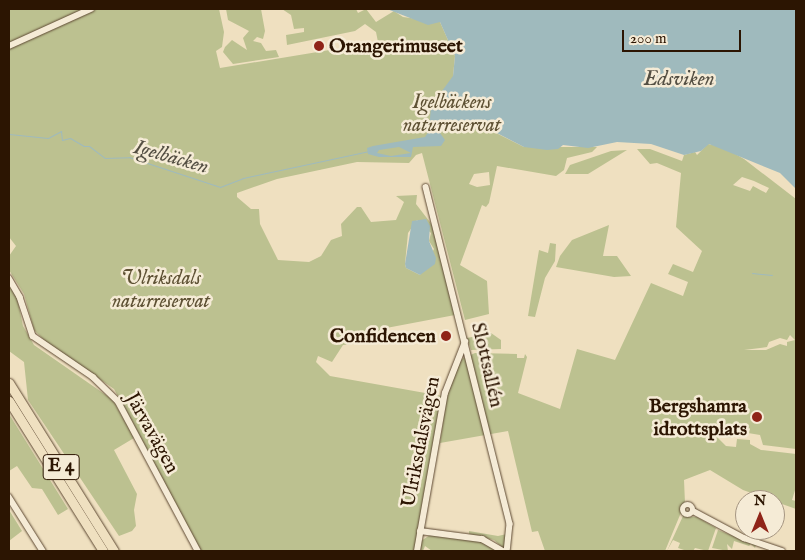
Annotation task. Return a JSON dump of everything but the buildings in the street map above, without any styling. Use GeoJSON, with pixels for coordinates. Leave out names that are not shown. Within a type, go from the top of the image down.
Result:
{"type":"FeatureCollection","features":[{"type":"Feature","properties":{"kind":"highway","name":"E 4"},"geometry":{"type":"LineString","coordinates":[[9,383],[114,551]]}},
{"type":"Feature","properties":{"kind":"highway","name":"E 4"},"geometry":{"type":"LineString","coordinates":[[9,400],[103,551]]}},
{"type":"Feature","properties":{"kind":"street"},"geometry":{"type":"LineString","coordinates":[[9,46],[90,9]]}},
{"type":"Feature","properties":{"kind":"street","name":"Slottsallén"},"geometry":{"type":"LineString","coordinates":[[426,186],[510,524],[507,551]]}},
{"type":"Feature","properties":{"kind":"street","name":"Järvavägen"},"geometry":{"type":"LineString","coordinates":[[9,278],[20,296],[33,336],[94,377],[118,401],[198,551]]}},
{"type":"Feature","properties":{"kind":"street","name":"Ulriksdalsvägen"},"geometry":{"type":"LineString","coordinates":[[417,551],[445,393],[465,342]]}},
{"type":"Feature","properties":{"kind":"street"},"geometry":{"type":"LineString","coordinates":[[9,497],[43,551]]}},
{"type":"Feature","properties":{"kind":"street"},"geometry":{"type":"LineString","coordinates":[[693,511],[744,538],[782,551]]}},
{"type":"Feature","properties":{"kind":"street"},"geometry":{"type":"LineString","coordinates":[[420,531],[482,539],[503,551]]}},
{"type":"Feature","properties":{"kind":"green space"},"geometry":{"type":"Polygon","coordinates":[[[9,9],[219,9],[224,32],[222,47],[216,51],[220,68],[378,42],[376,32],[365,24],[355,31],[287,45],[286,35],[304,32],[304,28],[294,29],[291,15],[282,9],[356,9],[358,13],[366,9],[376,22],[394,11],[403,17],[440,22],[455,56],[453,76],[486,128],[524,147],[597,147],[592,152],[567,158],[564,170],[556,176],[497,166],[489,203],[486,207],[482,205],[460,265],[487,281],[489,314],[465,320],[422,153],[416,155],[409,163],[357,162],[277,179],[237,193],[237,197],[251,209],[259,209],[260,224],[278,260],[309,262],[321,256],[331,240],[342,236],[341,224],[357,207],[361,207],[371,222],[396,220],[404,202],[396,196],[417,195],[416,204],[433,226],[455,315],[381,329],[365,343],[343,345],[332,362],[318,356],[316,362],[330,376],[442,396],[415,551],[201,551],[114,389],[46,342],[34,330],[24,294],[9,270],[9,256],[16,246],[9,237],[9,9]],[[489,172],[474,174],[469,184],[477,187],[490,185],[489,172]],[[417,220],[408,233],[405,264],[406,268],[420,275],[434,249],[429,241],[431,233],[417,220]]]}},
{"type":"Feature","properties":{"kind":"green space"},"geometry":{"type":"Polygon","coordinates":[[[226,9],[261,9],[265,31],[263,39],[257,37],[253,41],[261,43],[266,51],[276,50],[279,57],[233,64],[223,52],[225,47],[232,40],[247,50],[243,38],[249,31],[228,20],[226,9]]]}},
{"type":"Feature","properties":{"kind":"green space"},"geometry":{"type":"Polygon","coordinates":[[[708,144],[723,147],[744,159],[796,199],[796,449],[763,445],[760,435],[736,431],[732,431],[731,438],[716,436],[726,446],[736,447],[737,439],[750,440],[750,444],[761,450],[796,454],[796,487],[792,500],[796,501],[796,509],[785,505],[785,490],[743,490],[710,470],[684,480],[685,503],[665,551],[545,551],[538,531],[532,532],[508,431],[440,443],[447,395],[457,361],[475,353],[517,354],[517,358],[524,358],[525,354],[527,357],[518,393],[560,409],[577,349],[615,360],[651,283],[683,296],[688,282],[668,274],[673,264],[693,272],[702,251],[676,227],[681,173],[657,163],[650,164],[637,149],[650,149],[682,161],[684,155],[695,152],[697,155],[708,144]],[[742,177],[733,185],[750,191],[753,186],[766,193],[769,188],[742,177]],[[790,335],[787,340],[780,338],[769,342],[767,347],[744,350],[766,350],[780,344],[787,346],[787,342],[795,340],[790,335]]]}},
{"type":"Feature","properties":{"kind":"green space"},"geometry":{"type":"Polygon","coordinates":[[[627,150],[588,174],[565,174],[570,165],[611,151],[627,150]]]}},
{"type":"Feature","properties":{"kind":"green space"},"geometry":{"type":"Polygon","coordinates":[[[609,225],[603,256],[617,256],[631,276],[614,277],[556,267],[560,256],[572,240],[609,225]]]}},
{"type":"Feature","properties":{"kind":"green space"},"geometry":{"type":"Polygon","coordinates":[[[550,243],[556,244],[555,261],[545,278],[535,317],[528,316],[539,250],[548,253],[550,243]]]}},
{"type":"Feature","properties":{"kind":"green space"},"geometry":{"type":"Polygon","coordinates":[[[9,285],[17,297],[23,326],[34,345],[113,400],[134,438],[114,450],[137,494],[134,510],[136,526],[132,531],[119,536],[28,400],[24,362],[9,351],[9,285]]]}},
{"type":"Feature","properties":{"kind":"green space"},"geometry":{"type":"Polygon","coordinates":[[[491,333],[501,340],[501,349],[471,350],[467,338],[491,333]]]}},
{"type":"Feature","properties":{"kind":"green space"},"geometry":{"type":"Polygon","coordinates":[[[9,414],[68,509],[58,515],[42,489],[32,488],[17,466],[9,471],[9,414]]]}},
{"type":"Feature","properties":{"kind":"green space"},"geometry":{"type":"Polygon","coordinates":[[[9,510],[22,531],[9,541],[9,510]]]}},
{"type":"Feature","properties":{"kind":"green space"},"geometry":{"type":"Polygon","coordinates":[[[683,516],[697,517],[716,528],[708,551],[695,548],[693,551],[687,551],[678,548],[680,543],[673,540],[667,551],[683,516]]]}},
{"type":"Feature","properties":{"kind":"green space"},"geometry":{"type":"Polygon","coordinates":[[[718,530],[735,537],[735,540],[743,540],[756,545],[755,548],[751,544],[749,546],[734,541],[732,549],[727,544],[728,551],[712,548],[718,530]]]}},
{"type":"Feature","properties":{"kind":"green space"},"geometry":{"type":"Polygon","coordinates":[[[469,531],[498,536],[507,534],[505,550],[494,540],[469,534],[469,531]]]}},
{"type":"Feature","properties":{"kind":"green space"},"geometry":{"type":"Polygon","coordinates":[[[430,535],[484,541],[500,551],[432,551],[425,546],[423,551],[420,551],[421,541],[430,535]]]}},
{"type":"Feature","properties":{"kind":"water","name":"Edsviken"},"geometry":{"type":"Polygon","coordinates":[[[387,9],[796,9],[796,189],[780,173],[709,144],[701,151],[684,155],[651,144],[617,142],[588,148],[563,145],[558,149],[547,150],[524,147],[489,129],[457,125],[443,128],[440,133],[445,140],[441,146],[413,147],[411,157],[379,157],[368,154],[367,148],[425,137],[429,131],[431,106],[453,76],[455,56],[440,22],[428,25],[387,9]],[[399,147],[379,150],[377,153],[391,156],[411,153],[399,147]]]}},
{"type":"Feature","properties":{"kind":"water"},"geometry":{"type":"Polygon","coordinates":[[[426,219],[430,226],[429,241],[436,258],[435,264],[420,275],[406,268],[405,264],[412,221],[426,219]]]}},
{"type":"Feature","properties":{"kind":"waterway","name":"Igelbäcken"},"geometry":{"type":"LineString","coordinates":[[9,134],[48,138],[61,131],[62,140],[70,138],[84,146],[89,146],[105,158],[129,157],[220,187],[243,178],[369,151]]}},
{"type":"Feature","properties":{"kind":"waterway"},"geometry":{"type":"LineString","coordinates":[[752,273],[772,275]]}},
{"type":"Feature","properties":{"kind":"place","name":"Orangerimuseet"},"geometry":{"type":"Point","coordinates":[319,46]}},
{"type":"Feature","properties":{"kind":"place","name":"Confidencen"},"geometry":{"type":"Point","coordinates":[446,336]}},
{"type":"Feature","properties":{"kind":"place","name":"Bergshamra idrottsplats"},"geometry":{"type":"Point","coordinates":[757,417]}},
{"type":"Feature","properties":{"kind":"park label","name":"Igelbäckens naturreservat"},"geometry":{"type":"Point","coordinates":[452,114]}},
{"type":"Feature","properties":{"kind":"park label","name":"Ulriksdals naturreservat"},"geometry":{"type":"Point","coordinates":[161,290]}}]}
